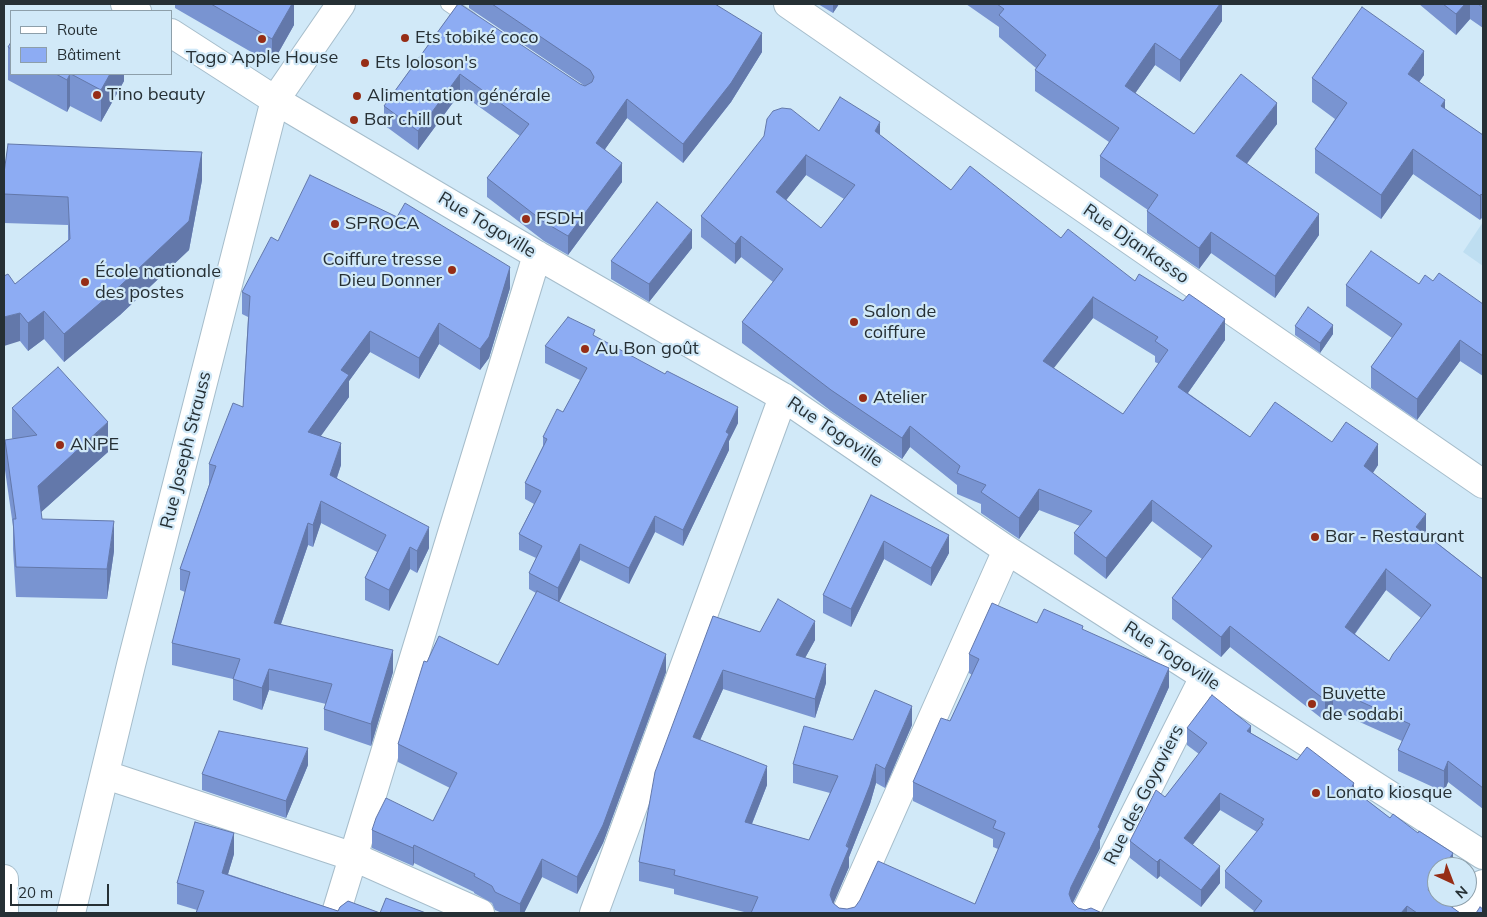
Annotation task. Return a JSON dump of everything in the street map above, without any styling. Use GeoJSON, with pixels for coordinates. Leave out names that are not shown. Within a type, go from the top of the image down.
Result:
{"type":"FeatureCollection","features":[{"type":"Feature","properties":{"kind":"main road","name":"Rue Joseph Strauss"},"geometry":{"type":"LineString","coordinates":[[71,913],[106,775],[131,665],[275,100],[341,4]]}},
{"type":"Feature","properties":{"kind":"main road","name":"Rue Djankasso"},"geometry":{"type":"LineString","coordinates":[[788,4],[1483,484]]}},
{"type":"Feature","properties":{"kind":"main road","name":"Rue Togoville"},"geometry":{"type":"LineString","coordinates":[[172,34],[275,100],[537,255],[783,397],[1007,550],[1483,855]]}},
{"type":"Feature","properties":{"kind":"main road"},"geometry":{"type":"LineString","coordinates":[[336,913],[537,255]]}},
{"type":"Feature","properties":{"kind":"main road"},"geometry":{"type":"LineString","coordinates":[[594,913],[783,397]]}},
{"type":"Feature","properties":{"kind":"main road"},"geometry":{"type":"LineString","coordinates":[[846,913],[1007,550]]}},
{"type":"Feature","properties":{"kind":"main road","name":"Rue des Goyaviers"},"geometry":{"type":"LineString","coordinates":[[1085,913],[1204,677]]}},
{"type":"Feature","properties":{"kind":"main road"},"geometry":{"type":"LineString","coordinates":[[106,775],[354,858],[480,913]]}},
{"type":"Feature","properties":{"kind":"main road"},"geometry":{"type":"LineString","coordinates":[[4,879],[4,913]]}},
{"type":"Feature","properties":{"kind":"main road"},"geometry":{"type":"LineString","coordinates":[[1462,913],[1483,884]]}},
{"type":"Feature","properties":{"kind":"lane"},"geometry":{"type":"LineString","coordinates":[[448,4],[480,26]]}},
{"type":"Feature","properties":{"kind":"shaded area"},"geometry":{"type":"Polygon","coordinates":[[[1483,222],[1483,266],[1463,252],[1483,222]]]}},
{"type":"Feature","properties":{"kind":"building"},"geometry":{"type":"Polygon","coordinates":[[[211,4],[292,4],[272,39],[211,4]]]}},
{"type":"Feature","properties":{"kind":"building"},"geometry":{"type":"Polygon","coordinates":[[[458,4],[585,86],[592,82],[594,77],[590,70],[492,4],[715,4],[762,33],[731,83],[683,144],[627,99],[596,143],[622,163],[568,236],[544,222],[487,178],[529,124],[460,74],[418,131],[384,106],[458,4]]]}},
{"type":"Feature","properties":{"kind":"building"},"geometry":{"type":"Polygon","coordinates":[[[997,4],[1220,4],[1180,60],[1155,43],[1125,86],[1194,134],[1241,74],[1277,103],[1236,156],[1319,214],[1275,276],[1211,232],[1199,248],[1147,211],[1158,195],[1100,156],[1119,128],[1035,70],[1046,55],[999,15],[1004,9],[997,4]]]}},
{"type":"Feature","properties":{"kind":"building"},"geometry":{"type":"Polygon","coordinates":[[[1443,4],[1465,4],[1456,14],[1443,4]]]}},
{"type":"Feature","properties":{"kind":"building"},"geometry":{"type":"Polygon","coordinates":[[[1362,7],[1424,51],[1408,74],[1445,100],[1441,106],[1483,135],[1483,196],[1481,194],[1480,196],[1413,149],[1381,195],[1315,149],[1347,103],[1312,78],[1362,7]]]}},
{"type":"Feature","properties":{"kind":"building"},"geometry":{"type":"Polygon","coordinates":[[[58,75],[70,75],[67,80],[58,75]]]}},
{"type":"Feature","properties":{"kind":"building"},"geometry":{"type":"Polygon","coordinates":[[[73,75],[109,75],[101,90],[73,75]]]}},
{"type":"Feature","properties":{"kind":"building"},"geometry":{"type":"Polygon","coordinates":[[[840,97],[880,122],[875,131],[951,190],[970,166],[1061,238],[1068,229],[1135,281],[1139,274],[1183,301],[1189,294],[1225,319],[1178,387],[1250,437],[1275,402],[1332,442],[1346,422],[1378,444],[1364,466],[1426,514],[1416,527],[1483,579],[1483,788],[1448,761],[1444,771],[1398,750],[1410,724],[1333,689],[1325,700],[1230,626],[1221,637],[1172,598],[1212,546],[1152,500],[1106,558],[1074,533],[1092,511],[1039,489],[1019,518],[981,492],[986,485],[957,473],[960,466],[910,426],[902,438],[831,390],[742,322],[783,269],[741,236],[735,244],[701,216],[764,136],[767,119],[773,111],[782,108],[791,109],[819,131],[840,97]],[[806,155],[776,192],[821,228],[855,185],[806,155]],[[1093,297],[1043,361],[1123,414],[1168,350],[1155,341],[1158,337],[1093,297]],[[1386,569],[1345,627],[1389,661],[1431,605],[1386,569]]]}},
{"type":"Feature","properties":{"kind":"building"},"geometry":{"type":"Polygon","coordinates":[[[8,144],[202,152],[189,221],[120,286],[64,334],[44,311],[28,323],[20,313],[4,317],[4,276],[8,274],[15,284],[70,239],[68,197],[4,194],[4,173],[8,144]]]}},
{"type":"Feature","properties":{"kind":"building"},"geometry":{"type":"Polygon","coordinates":[[[310,175],[397,217],[405,203],[510,267],[489,337],[480,349],[439,323],[419,358],[370,331],[341,370],[349,375],[308,432],[341,443],[330,475],[429,527],[417,551],[410,547],[389,590],[365,578],[386,535],[321,501],[313,525],[308,523],[274,623],[393,650],[371,724],[324,709],[332,684],[269,669],[262,688],[233,679],[240,659],[172,643],[190,572],[180,569],[216,466],[209,464],[233,403],[243,407],[250,296],[242,292],[271,237],[278,241],[310,175]]]}},
{"type":"Feature","properties":{"kind":"building"},"geometry":{"type":"Polygon","coordinates":[[[657,202],[692,230],[649,284],[611,261],[657,202]]]}},
{"type":"Feature","properties":{"kind":"building"},"geometry":{"type":"Polygon","coordinates":[[[1371,251],[1419,284],[1425,275],[1433,281],[1439,273],[1483,304],[1483,356],[1460,340],[1417,399],[1371,367],[1402,324],[1346,285],[1371,251]]]}},
{"type":"Feature","properties":{"kind":"building"},"geometry":{"type":"Polygon","coordinates":[[[1308,307],[1333,325],[1320,343],[1295,326],[1308,307]]]}},
{"type":"Feature","properties":{"kind":"building"},"geometry":{"type":"Polygon","coordinates":[[[568,317],[595,330],[593,335],[665,374],[667,371],[738,407],[726,432],[729,434],[683,530],[655,516],[629,568],[580,544],[558,588],[529,573],[542,546],[519,534],[541,491],[525,483],[547,439],[543,437],[557,409],[563,412],[587,368],[545,346],[568,317]]]}},
{"type":"Feature","properties":{"kind":"building"},"geometry":{"type":"Polygon","coordinates":[[[58,367],[108,422],[38,486],[42,519],[114,521],[107,569],[16,567],[13,519],[16,519],[5,440],[37,435],[12,408],[58,367]]]}},
{"type":"Feature","properties":{"kind":"building"},"geometry":{"type":"Polygon","coordinates":[[[871,495],[949,535],[931,568],[884,541],[851,609],[823,595],[871,495]]]}},
{"type":"Feature","properties":{"kind":"building"},"geometry":{"type":"Polygon","coordinates":[[[537,591],[666,654],[603,825],[577,877],[542,859],[520,904],[495,892],[492,886],[474,876],[475,874],[414,845],[413,848],[372,830],[386,798],[433,821],[457,773],[398,744],[424,661],[427,662],[439,636],[498,665],[537,591]]]}},
{"type":"Feature","properties":{"kind":"building"},"geometry":{"type":"Polygon","coordinates":[[[778,599],[815,621],[796,655],[826,664],[815,699],[723,670],[693,737],[767,766],[745,822],[809,840],[838,776],[793,764],[804,726],[853,740],[875,690],[912,706],[885,769],[876,764],[870,785],[846,846],[849,848],[830,895],[833,903],[839,908],[855,907],[878,861],[975,904],[1005,833],[993,828],[996,821],[913,782],[941,718],[950,721],[979,659],[969,654],[992,603],[1037,623],[1044,609],[1083,626],[1082,629],[1169,668],[1098,827],[1100,829],[1069,894],[1072,902],[1078,908],[1085,910],[1091,908],[1102,913],[751,913],[758,897],[674,875],[675,870],[639,862],[655,772],[713,616],[760,632],[778,599]]]}},
{"type":"Feature","properties":{"kind":"building"},"geometry":{"type":"Polygon","coordinates":[[[1212,695],[1251,726],[1247,731],[1297,760],[1307,747],[1354,783],[1351,788],[1390,818],[1393,814],[1418,833],[1419,831],[1453,853],[1450,857],[1427,857],[1427,907],[1452,907],[1460,913],[1417,913],[1407,906],[1401,913],[1253,913],[1262,901],[1225,871],[1263,824],[1261,823],[1264,819],[1220,793],[1184,838],[1220,866],[1201,890],[1160,859],[1157,862],[1130,841],[1156,790],[1165,797],[1207,743],[1187,728],[1212,695]]]}},
{"type":"Feature","properties":{"kind":"building"},"geometry":{"type":"Polygon","coordinates":[[[219,731],[308,748],[286,801],[202,774],[219,731]]]}},
{"type":"Feature","properties":{"kind":"building"},"geometry":{"type":"Polygon","coordinates":[[[195,822],[234,833],[222,873],[338,911],[348,901],[380,913],[196,913],[204,891],[177,883],[195,822]]]}},
{"type":"Feature","properties":{"kind":"building"},"geometry":{"type":"Polygon","coordinates":[[[386,898],[426,913],[380,913],[386,898]]]}},
{"type":"Feature","properties":{"kind":"building"},"geometry":{"type":"Polygon","coordinates":[[[1480,907],[1483,909],[1483,913],[1476,913],[1480,907]]]}},
{"type":"Feature","properties":{"kind":"place","name":"Ets tobiké coco"},"geometry":{"type":"Point","coordinates":[405,38]}},
{"type":"Feature","properties":{"kind":"place","name":"Togo Apple House"},"geometry":{"type":"Point","coordinates":[262,39]}},
{"type":"Feature","properties":{"kind":"place","name":"Ets loloson's"},"geometry":{"type":"Point","coordinates":[365,63]}},
{"type":"Feature","properties":{"kind":"place","name":"Tino beauty"},"geometry":{"type":"Point","coordinates":[97,95]}},
{"type":"Feature","properties":{"kind":"place","name":"Alimentation générale"},"geometry":{"type":"Point","coordinates":[357,96]}},
{"type":"Feature","properties":{"kind":"place","name":"Bar chill out"},"geometry":{"type":"Point","coordinates":[354,120]}},
{"type":"Feature","properties":{"kind":"place","name":"FSDH"},"geometry":{"type":"Point","coordinates":[526,219]}},
{"type":"Feature","properties":{"kind":"place","name":"SPROCA"},"geometry":{"type":"Point","coordinates":[335,224]}},
{"type":"Feature","properties":{"kind":"place","name":"Coiffure tresse Dieu Donner"},"geometry":{"type":"Point","coordinates":[452,270]}},
{"type":"Feature","properties":{"kind":"place","name":"École nationale des postes"},"geometry":{"type":"Point","coordinates":[85,282]}},
{"type":"Feature","properties":{"kind":"place","name":"Salon de coiffure"},"geometry":{"type":"Point","coordinates":[854,322]}},
{"type":"Feature","properties":{"kind":"place","name":"Au Bon goût"},"geometry":{"type":"Point","coordinates":[585,349]}},
{"type":"Feature","properties":{"kind":"place","name":"Atelier"},"geometry":{"type":"Point","coordinates":[863,398]}},
{"type":"Feature","properties":{"kind":"place","name":"ANPE"},"geometry":{"type":"Point","coordinates":[60,445]}},
{"type":"Feature","properties":{"kind":"place","name":"Bar - Restaurant"},"geometry":{"type":"Point","coordinates":[1315,537]}},
{"type":"Feature","properties":{"kind":"place","name":"Buvette de sodabi"},"geometry":{"type":"Point","coordinates":[1312,704]}},
{"type":"Feature","properties":{"kind":"place","name":"Lonato kiosque"},"geometry":{"type":"Point","coordinates":[1316,793]}}]}
